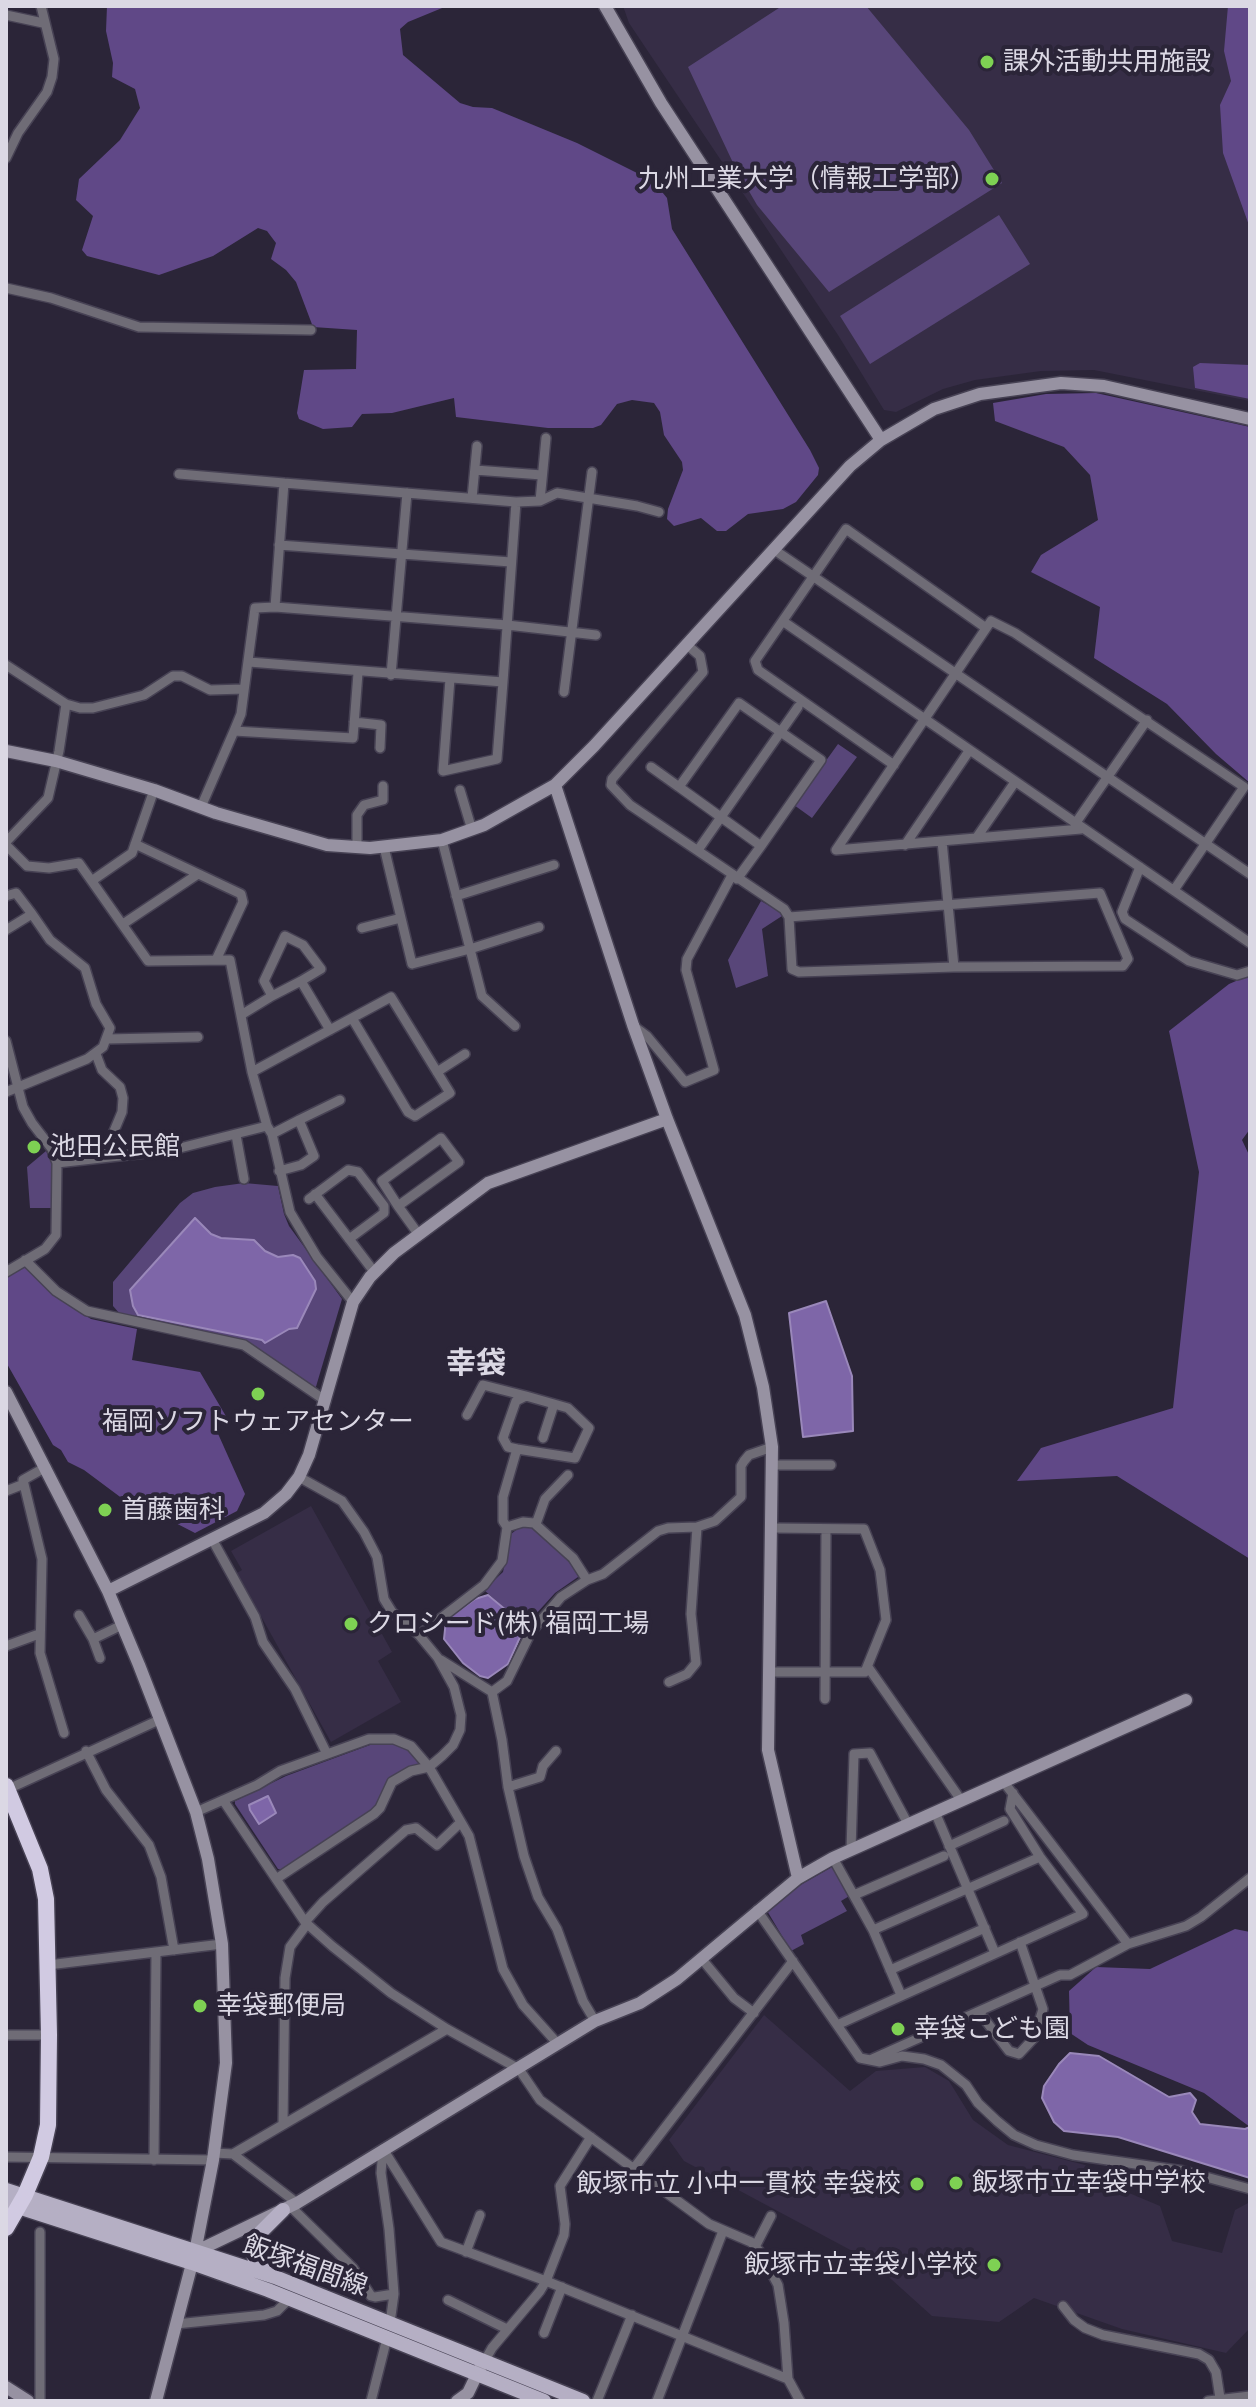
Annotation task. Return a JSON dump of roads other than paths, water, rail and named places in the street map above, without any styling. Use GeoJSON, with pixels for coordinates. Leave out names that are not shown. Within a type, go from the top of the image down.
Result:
{"type":"FeatureCollection","features":[{"type":"Feature","properties":{"kind":"highway"},"geometry":{"type":"LineString","coordinates":[[6,1789],[40,1869],[46,1899],[49,2035],[48,2125],[41,2157],[16,2201],[6,2228]]}},
{"type":"Feature","properties":{"kind":"main road","name":"飯塚福間線"},"geometry":{"type":"LineString","coordinates":[[6,2190],[16,2201],[194,2257],[275,2277],[388,2330],[480,2368],[583,2401]]}},
{"type":"Feature","properties":{"kind":"main road"},"geometry":{"type":"LineString","coordinates":[[275,2277],[259,2267],[252,2246],[254,2239],[290,2206]]}},
{"type":"Feature","properties":{"kind":"main road","name":"飯塚福間線"},"geometry":{"type":"LineString","coordinates":[[194,2257],[289,2299],[388,2330]]}},
{"type":"Feature","properties":{"kind":"main road","name":"飯塚福間線"},"geometry":{"type":"LineString","coordinates":[[480,2368],[544,2401]]}},
{"type":"Feature","properties":{"kind":"street"},"geometry":{"type":"LineString","coordinates":[[6,158],[18,133],[47,92],[52,77],[54,59],[41,6]]}},
{"type":"Feature","properties":{"kind":"street"},"geometry":{"type":"LineString","coordinates":[[605,6],[661,103],[881,440]]}},
{"type":"Feature","properties":{"kind":"street"},"geometry":{"type":"LineString","coordinates":[[6,15],[43,23]]}},
{"type":"Feature","properties":{"kind":"street"},"geometry":{"type":"LineString","coordinates":[[6,288],[51,298],[139,327],[311,330]]}},
{"type":"Feature","properties":{"kind":"street"},"geometry":{"type":"LineString","coordinates":[[6,751],[56,761],[327,845],[384,847],[442,840],[514,811],[555,785],[850,466],[881,440],[934,409],[980,394],[1061,383],[1104,386],[1250,419]]}},
{"type":"Feature","properties":{"kind":"street"},"geometry":{"type":"LineString","coordinates":[[540,501],[546,438]]}},
{"type":"Feature","properties":{"kind":"street"},"geometry":{"type":"LineString","coordinates":[[472,498],[477,446]]}},
{"type":"Feature","properties":{"kind":"street"},"geometry":{"type":"LineString","coordinates":[[475,470],[542,475]]}},
{"type":"Feature","properties":{"kind":"street"},"geometry":{"type":"LineString","coordinates":[[564,692],[592,472]]}},
{"type":"Feature","properties":{"kind":"street"},"geometry":{"type":"LineString","coordinates":[[179,474],[516,502],[540,501],[557,493],[659,512]]}},
{"type":"Feature","properties":{"kind":"street"},"geometry":{"type":"LineString","coordinates":[[275,607],[284,483]]}},
{"type":"Feature","properties":{"kind":"street"},"geometry":{"type":"LineString","coordinates":[[391,675],[407,493]]}},
{"type":"Feature","properties":{"kind":"street"},"geometry":{"type":"LineString","coordinates":[[450,679],[443,771],[497,759],[516,502]]}},
{"type":"Feature","properties":{"kind":"street"},"geometry":{"type":"LineString","coordinates":[[894,765],[758,670],[755,661],[784,622],[813,574],[846,529],[986,628]]}},
{"type":"Feature","properties":{"kind":"street"},"geometry":{"type":"LineString","coordinates":[[279,545],[511,562]]}},
{"type":"Feature","properties":{"kind":"street"},"geometry":{"type":"LineString","coordinates":[[773,549],[1250,874]]}},
{"type":"Feature","properties":{"kind":"street"},"geometry":{"type":"LineString","coordinates":[[201,807],[241,714],[255,608],[397,616],[596,635]]}},
{"type":"Feature","properties":{"kind":"street"},"geometry":{"type":"LineString","coordinates":[[1078,826],[836,850],[991,621],[1015,633],[1244,787],[1174,890]]}},
{"type":"Feature","properties":{"kind":"street"},"geometry":{"type":"LineString","coordinates":[[784,622],[1250,943]]}},
{"type":"Feature","properties":{"kind":"street"},"geometry":{"type":"LineString","coordinates":[[686,644],[700,656],[703,672],[612,779],[611,785],[630,805],[784,909],[789,917],[792,969],[799,972],[1123,966],[1128,959],[1100,893],[789,917]]}},
{"type":"Feature","properties":{"kind":"street"},"geometry":{"type":"LineString","coordinates":[[249,662],[358,673],[503,682]]}},
{"type":"Feature","properties":{"kind":"street"},"geometry":{"type":"LineString","coordinates":[[6,665],[66,704],[80,708],[93,708],[144,695],[173,676],[182,676],[210,690],[244,689]]}},
{"type":"Feature","properties":{"kind":"street"},"geometry":{"type":"LineString","coordinates":[[234,731],[353,738],[358,673]]}},
{"type":"Feature","properties":{"kind":"street"},"geometry":{"type":"LineString","coordinates":[[633,1025],[647,1036],[685,1082],[714,1070],[686,970],[687,959],[734,877],[761,846],[821,760],[739,703],[679,787]]}},
{"type":"Feature","properties":{"kind":"street"},"geometry":{"type":"LineString","coordinates":[[66,704],[44,805],[6,843],[27,866],[49,868],[79,863],[148,961],[230,960],[252,1072],[290,1212],[317,1257],[353,1302]]}},
{"type":"Feature","properties":{"kind":"street"},"geometry":{"type":"LineString","coordinates":[[698,850],[798,707]]}},
{"type":"Feature","properties":{"kind":"street"},"geometry":{"type":"LineString","coordinates":[[1078,826],[1107,776],[1147,720]]}},
{"type":"Feature","properties":{"kind":"street"},"geometry":{"type":"LineString","coordinates":[[354,722],[381,725],[380,748]]}},
{"type":"Feature","properties":{"kind":"street"},"geometry":{"type":"LineString","coordinates":[[905,845],[969,751]]}},
{"type":"Feature","properties":{"kind":"street"},"geometry":{"type":"LineString","coordinates":[[651,767],[761,846]]}},
{"type":"Feature","properties":{"kind":"street"},"geometry":{"type":"LineString","coordinates":[[977,837],[1015,782]]}},
{"type":"Feature","properties":{"kind":"street"},"geometry":{"type":"LineString","coordinates":[[555,785],[633,1025],[745,1315],[763,1387],[772,1447],[768,1750],[777,1799],[798,1878]]}},
{"type":"Feature","properties":{"kind":"street"},"geometry":{"type":"LineString","coordinates":[[357,847],[357,815],[364,805],[383,800],[383,786]]}},
{"type":"Feature","properties":{"kind":"street"},"geometry":{"type":"LineString","coordinates":[[93,880],[132,853],[154,790]]}},
{"type":"Feature","properties":{"kind":"street"},"geometry":{"type":"LineString","coordinates":[[460,790],[472,830]]}},
{"type":"Feature","properties":{"kind":"street"},"geometry":{"type":"LineString","coordinates":[[442,840],[482,996],[515,1026]]}},
{"type":"Feature","properties":{"kind":"street"},"geometry":{"type":"LineString","coordinates":[[942,841],[954,967]]}},
{"type":"Feature","properties":{"kind":"street"},"geometry":{"type":"LineString","coordinates":[[135,844],[241,894],[243,902],[216,960]]}},
{"type":"Feature","properties":{"kind":"street"},"geometry":{"type":"LineString","coordinates":[[384,847],[412,964],[539,927]]}},
{"type":"Feature","properties":{"kind":"street"},"geometry":{"type":"LineString","coordinates":[[456,896],[554,865]]}},
{"type":"Feature","properties":{"kind":"street"},"geometry":{"type":"LineString","coordinates":[[1140,867],[1122,912],[1125,919],[1189,961],[1237,975],[1250,971]]}},
{"type":"Feature","properties":{"kind":"street"},"geometry":{"type":"LineString","coordinates":[[123,924],[198,874]]}},
{"type":"Feature","properties":{"kind":"street"},"geometry":{"type":"LineString","coordinates":[[6,896],[16,893],[50,940],[85,968],[96,1004],[110,1028],[107,1039],[96,1054],[6,1092]]}},
{"type":"Feature","properties":{"kind":"street"},"geometry":{"type":"LineString","coordinates":[[6,930],[32,914]]}},
{"type":"Feature","properties":{"kind":"street"},"geometry":{"type":"LineString","coordinates":[[362,928],[401,918]]}},
{"type":"Feature","properties":{"kind":"street"},"geometry":{"type":"LineString","coordinates":[[241,1015],[321,969],[303,945],[285,936],[264,981],[272,996]]}},
{"type":"Feature","properties":{"kind":"street"},"geometry":{"type":"LineString","coordinates":[[301,981],[330,1030]]}},
{"type":"Feature","properties":{"kind":"street"},"geometry":{"type":"LineString","coordinates":[[252,1072],[330,1030],[352,1018],[391,997],[450,1093],[415,1116],[408,1112],[352,1018]]}},
{"type":"Feature","properties":{"kind":"street"},"geometry":{"type":"LineString","coordinates":[[107,1039],[198,1037]]}},
{"type":"Feature","properties":{"kind":"street"},"geometry":{"type":"LineString","coordinates":[[6,1041],[27,1115],[52,1149],[57,1163],[56,1235],[45,1249],[6,1272]]}},
{"type":"Feature","properties":{"kind":"street"},"geometry":{"type":"LineString","coordinates":[[96,1054],[102,1070],[120,1087],[123,1098],[122,1112],[104,1155]]}},
{"type":"Feature","properties":{"kind":"street"},"geometry":{"type":"LineString","coordinates":[[437,1072],[465,1054]]}},
{"type":"Feature","properties":{"kind":"street"},"geometry":{"type":"LineString","coordinates":[[57,1163],[104,1155],[172,1150],[270,1130],[340,1100]]}},
{"type":"Feature","properties":{"kind":"street"},"geometry":{"type":"LineString","coordinates":[[108,1591],[264,1513],[286,1494],[299,1477],[326,1401],[353,1302],[375,1273],[419,1235],[488,1183],[667,1119]]}},
{"type":"Feature","properties":{"kind":"street"},"geometry":{"type":"LineString","coordinates":[[279,1171],[301,1165],[314,1156],[299,1120]]}},
{"type":"Feature","properties":{"kind":"street"},"geometry":{"type":"LineString","coordinates":[[236,1135],[244,1179]]}},
{"type":"Feature","properties":{"kind":"street"},"geometry":{"type":"LineString","coordinates":[[398,1206],[459,1162],[441,1138],[382,1181],[398,1206],[419,1235]]}},
{"type":"Feature","properties":{"kind":"street"},"geometry":{"type":"LineString","coordinates":[[349,1239],[384,1213],[384,1206],[358,1172],[348,1170],[312,1197],[375,1273]]}},
{"type":"Feature","properties":{"kind":"street"},"geometry":{"type":"LineString","coordinates":[[25,1260],[56,1291],[87,1311],[244,1345],[326,1401]]}},
{"type":"Feature","properties":{"kind":"street"},"geometry":{"type":"LineString","coordinates":[[467,1415],[483,1385],[526,1396],[568,1408],[589,1428],[575,1458],[508,1447],[503,1438],[516,1401],[526,1396]]}},
{"type":"Feature","properties":{"kind":"street"},"geometry":{"type":"LineString","coordinates":[[6,1392],[108,1591],[196,1812],[208,1859],[222,1944],[226,2063],[213,2157],[194,2257],[156,2401]]}},
{"type":"Feature","properties":{"kind":"street"},"geometry":{"type":"LineString","coordinates":[[543,1438],[554,1404]]}},
{"type":"Feature","properties":{"kind":"street"},"geometry":{"type":"LineString","coordinates":[[492,1692],[507,1681],[531,1632],[552,1606],[587,1580],[603,1574],[658,1531],[697,1527],[715,1521],[741,1497],[741,1466],[749,1455],[772,1447]]}},
{"type":"Feature","properties":{"kind":"street"},"geometry":{"type":"LineString","coordinates":[[419,1635],[495,1573],[506,1546],[503,1497],[517,1449]]}},
{"type":"Feature","properties":{"kind":"street"},"geometry":{"type":"LineString","coordinates":[[772,1465],[831,1465]]}},
{"type":"Feature","properties":{"kind":"street"},"geometry":{"type":"LineString","coordinates":[[46,1467],[23,1480],[42,1559],[40,1653],[64,1733]]}},
{"type":"Feature","properties":{"kind":"street"},"geometry":{"type":"LineString","coordinates":[[536,1524],[545,1499],[568,1475]]}},
{"type":"Feature","properties":{"kind":"street"},"geometry":{"type":"LineString","coordinates":[[276,1879],[374,1814],[392,1782],[411,1771],[429,1767],[453,1745],[460,1730],[461,1715],[454,1687],[438,1658],[419,1635],[392,1612],[384,1599],[377,1557],[342,1501],[299,1477]]}},
{"type":"Feature","properties":{"kind":"street"},"geometry":{"type":"LineString","coordinates":[[6,1491],[24,1484]]}},
{"type":"Feature","properties":{"kind":"street"},"geometry":{"type":"LineString","coordinates":[[507,1527],[523,1522],[536,1524],[573,1558],[587,1580]]}},
{"type":"Feature","properties":{"kind":"street"},"geometry":{"type":"LineString","coordinates":[[669,1682],[687,1674],[696,1663],[691,1614],[697,1527]]}},
{"type":"Feature","properties":{"kind":"street"},"geometry":{"type":"LineString","coordinates":[[769,1672],[865,1672],[886,1620],[880,1570],[864,1529],[773,1528]]}},
{"type":"Feature","properties":{"kind":"street"},"geometry":{"type":"LineString","coordinates":[[825,1699],[826,1529]]}},
{"type":"Feature","properties":{"kind":"street"},"geometry":{"type":"LineString","coordinates":[[212,1539],[255,1617],[263,1642],[295,1689],[327,1754]]}},
{"type":"Feature","properties":{"kind":"street"},"geometry":{"type":"LineString","coordinates":[[79,1615],[100,1658]]}},
{"type":"Feature","properties":{"kind":"street"},"geometry":{"type":"LineString","coordinates":[[93,1639],[122,1625]]}},
{"type":"Feature","properties":{"kind":"street"},"geometry":{"type":"LineString","coordinates":[[6,1646],[39,1634]]}},
{"type":"Feature","properties":{"kind":"street"},"geometry":{"type":"LineString","coordinates":[[438,1658],[492,1692],[508,1787],[524,1856],[538,1897],[557,1929],[583,2001],[595,2021]]}},
{"type":"Feature","properties":{"kind":"street"},"geometry":{"type":"LineString","coordinates":[[868,1667],[961,1800]]}},
{"type":"Feature","properties":{"kind":"street"},"geometry":{"type":"LineString","coordinates":[[194,2257],[290,2206],[595,2021],[640,2003],[677,1979],[798,1878],[833,1858],[1186,1700]]}},
{"type":"Feature","properties":{"kind":"street"},"geometry":{"type":"LineString","coordinates":[[6,1789],[159,1720]]}},
{"type":"Feature","properties":{"kind":"street"},"geometry":{"type":"LineString","coordinates":[[196,1812],[257,1785],[280,1771],[369,1739],[394,1739],[411,1746],[429,1767],[461,1822],[474,1854],[503,1969],[523,2005],[558,2044]]}},
{"type":"Feature","properties":{"kind":"street"},"geometry":{"type":"LineString","coordinates":[[86,1751],[106,1790],[149,1845],[161,1877],[174,1950]]}},
{"type":"Feature","properties":{"kind":"street"},"geometry":{"type":"LineString","coordinates":[[508,1787],[540,1777],[543,1766],[556,1751]]}},
{"type":"Feature","properties":{"kind":"street"},"geometry":{"type":"LineString","coordinates":[[851,1850],[854,1754],[870,1753],[908,1824]]}},
{"type":"Feature","properties":{"kind":"street"},"geometry":{"type":"LineString","coordinates":[[1003,1781],[1128,1944]]}},
{"type":"Feature","properties":{"kind":"street"},"geometry":{"type":"LineString","coordinates":[[837,2025],[1083,1914],[1040,1857],[1010,1809],[1013,1793]]}},
{"type":"Feature","properties":{"kind":"street"},"geometry":{"type":"LineString","coordinates":[[223,1800],[306,1923],[391,1993],[519,2069],[540,2100],[709,2224],[751,2242],[778,2285],[788,2379],[800,2401]]}},
{"type":"Feature","properties":{"kind":"street"},"geometry":{"type":"LineString","coordinates":[[935,1812],[995,1953]]}},
{"type":"Feature","properties":{"kind":"street"},"geometry":{"type":"LineString","coordinates":[[949,1846],[1004,1821]]}},
{"type":"Feature","properties":{"kind":"street"},"geometry":{"type":"LineString","coordinates":[[283,2124],[286,1969],[290,1947],[323,1902],[406,1830],[416,1828],[437,1845],[461,1822]]}},
{"type":"Feature","properties":{"kind":"street"},"geometry":{"type":"LineString","coordinates":[[854,1895],[944,1856]]}},
{"type":"Feature","properties":{"kind":"street"},"geometry":{"type":"LineString","coordinates":[[873,1930],[1040,1857]]}},
{"type":"Feature","properties":{"kind":"street"},"geometry":{"type":"LineString","coordinates":[[833,1858],[873,1930],[901,1995]]}},
{"type":"Feature","properties":{"kind":"street"},"geometry":{"type":"LineString","coordinates":[[869,2061],[1060,1975],[1070,1975],[1128,1944],[1186,1926],[1250,1878]]}},
{"type":"Feature","properties":{"kind":"street"},"geometry":{"type":"LineString","coordinates":[[757,1910],[860,2058],[880,2062],[902,2056],[941,2065],[966,2085],[978,2103],[997,2121],[1014,2135],[1036,2145],[1073,2155],[1184,2171],[1250,2189]]}},
{"type":"Feature","properties":{"kind":"street"},"geometry":{"type":"LineString","coordinates":[[890,1970],[985,1928]]}},
{"type":"Feature","properties":{"kind":"street"},"geometry":{"type":"LineString","coordinates":[[979,2012],[1009,2051],[1019,2054],[1034,2038],[1043,2009],[1020,1942]]}},
{"type":"Feature","properties":{"kind":"street"},"geometry":{"type":"LineString","coordinates":[[48,1965],[222,1944]]}},
{"type":"Feature","properties":{"kind":"street"},"geometry":{"type":"LineString","coordinates":[[154,2160],[156,1952]]}},
{"type":"Feature","properties":{"kind":"street"},"geometry":{"type":"LineString","coordinates":[[701,1958],[734,1998],[754,2013]]}},
{"type":"Feature","properties":{"kind":"street"},"geometry":{"type":"LineString","coordinates":[[634,2168],[793,1961]]}},
{"type":"Feature","properties":{"kind":"street"},"geometry":{"type":"LineString","coordinates":[[6,2157],[154,2160],[233,2154],[447,2029]]}},
{"type":"Feature","properties":{"kind":"street"},"geometry":{"type":"LineString","coordinates":[[6,2035],[49,2035]]}},
{"type":"Feature","properties":{"kind":"street"},"geometry":{"type":"LineString","coordinates":[[461,2400],[507,2329],[546,2281],[564,2235],[560,2186],[591,2137]]}},
{"type":"Feature","properties":{"kind":"street"},"geometry":{"type":"LineString","coordinates":[[383,2149],[441,2242],[562,2287],[788,2379]]}},
{"type":"Feature","properties":{"kind":"street"},"geometry":{"type":"LineString","coordinates":[[371,2401],[394,2294],[381,2173],[383,2149]]}},
{"type":"Feature","properties":{"kind":"street"},"geometry":{"type":"LineString","coordinates":[[233,2154],[353,2268],[371,2296],[394,2294]]}},
{"type":"Feature","properties":{"kind":"street"},"geometry":{"type":"LineString","coordinates":[[466,2252],[480,2215]]}},
{"type":"Feature","properties":{"kind":"street"},"geometry":{"type":"LineString","coordinates":[[755,2247],[771,2216]]}},
{"type":"Feature","properties":{"kind":"street"},"geometry":{"type":"LineString","coordinates":[[657,2401],[723,2231]]}},
{"type":"Feature","properties":{"kind":"street"},"geometry":{"type":"LineString","coordinates":[[40,2232],[40,2401]]}},
{"type":"Feature","properties":{"kind":"street"},"geometry":{"type":"LineString","coordinates":[[544,2333],[562,2287]]}},
{"type":"Feature","properties":{"kind":"street"},"geometry":{"type":"LineString","coordinates":[[176,2324],[264,2315],[277,2311],[289,2299]]}},
{"type":"Feature","properties":{"kind":"street"},"geometry":{"type":"LineString","coordinates":[[448,2300],[507,2329]]}},
{"type":"Feature","properties":{"kind":"street"},"geometry":{"type":"LineString","coordinates":[[1063,2306],[1074,2320],[1103,2335],[1199,2354],[1209,2360],[1216,2372],[1220,2398]]}},
{"type":"Feature","properties":{"kind":"street"},"geometry":{"type":"LineString","coordinates":[[597,2401],[632,2315]]}},
{"type":"Feature","properties":{"kind":"street"},"geometry":{"type":"LineString","coordinates":[[6,2387],[28,2401]]}},
{"type":"Feature","properties":{"kind":"street"},"geometry":{"type":"LineString","coordinates":[[1208,2401],[1250,2396]]}},
{"type":"Feature","properties":{"kind":"place","name":"課外活動共用施設"},"geometry":{"type":"Point","coordinates":[987,62]}},
{"type":"Feature","properties":{"kind":"place","name":"九州工業大学（情報工学部）"},"geometry":{"type":"Point","coordinates":[992,179]}},
{"type":"Feature","properties":{"kind":"place","name":"池田公民館"},"geometry":{"type":"Point","coordinates":[34,1147]}},
{"type":"Feature","properties":{"kind":"place","name":"福岡ソフトウェアセンター"},"geometry":{"type":"Point","coordinates":[258,1394]}},
{"type":"Feature","properties":{"kind":"place","name":"首藤歯科"},"geometry":{"type":"Point","coordinates":[105,1510]}},
{"type":"Feature","properties":{"kind":"place","name":"クロシード(株) 福岡工場"},"geometry":{"type":"Point","coordinates":[351,1624]}},
{"type":"Feature","properties":{"kind":"place","name":"幸袋郵便局"},"geometry":{"type":"Point","coordinates":[200,2006]}},
{"type":"Feature","properties":{"kind":"place","name":"幸袋こども園"},"geometry":{"type":"Point","coordinates":[898,2029]}},
{"type":"Feature","properties":{"kind":"place","name":"飯塚市立幸袋中学校"},"geometry":{"type":"Point","coordinates":[956,2183]}},
{"type":"Feature","properties":{"kind":"place","name":"飯塚市立 小中一貫校 幸袋校"},"geometry":{"type":"Point","coordinates":[917,2184]}},
{"type":"Feature","properties":{"kind":"place","name":"飯塚市立幸袋小学校"},"geometry":{"type":"Point","coordinates":[994,2265]}},
{"type":"Feature","properties":{"kind":"district","name":"幸袋"},"geometry":{"type":"Point","coordinates":[476,1364]}}]}
